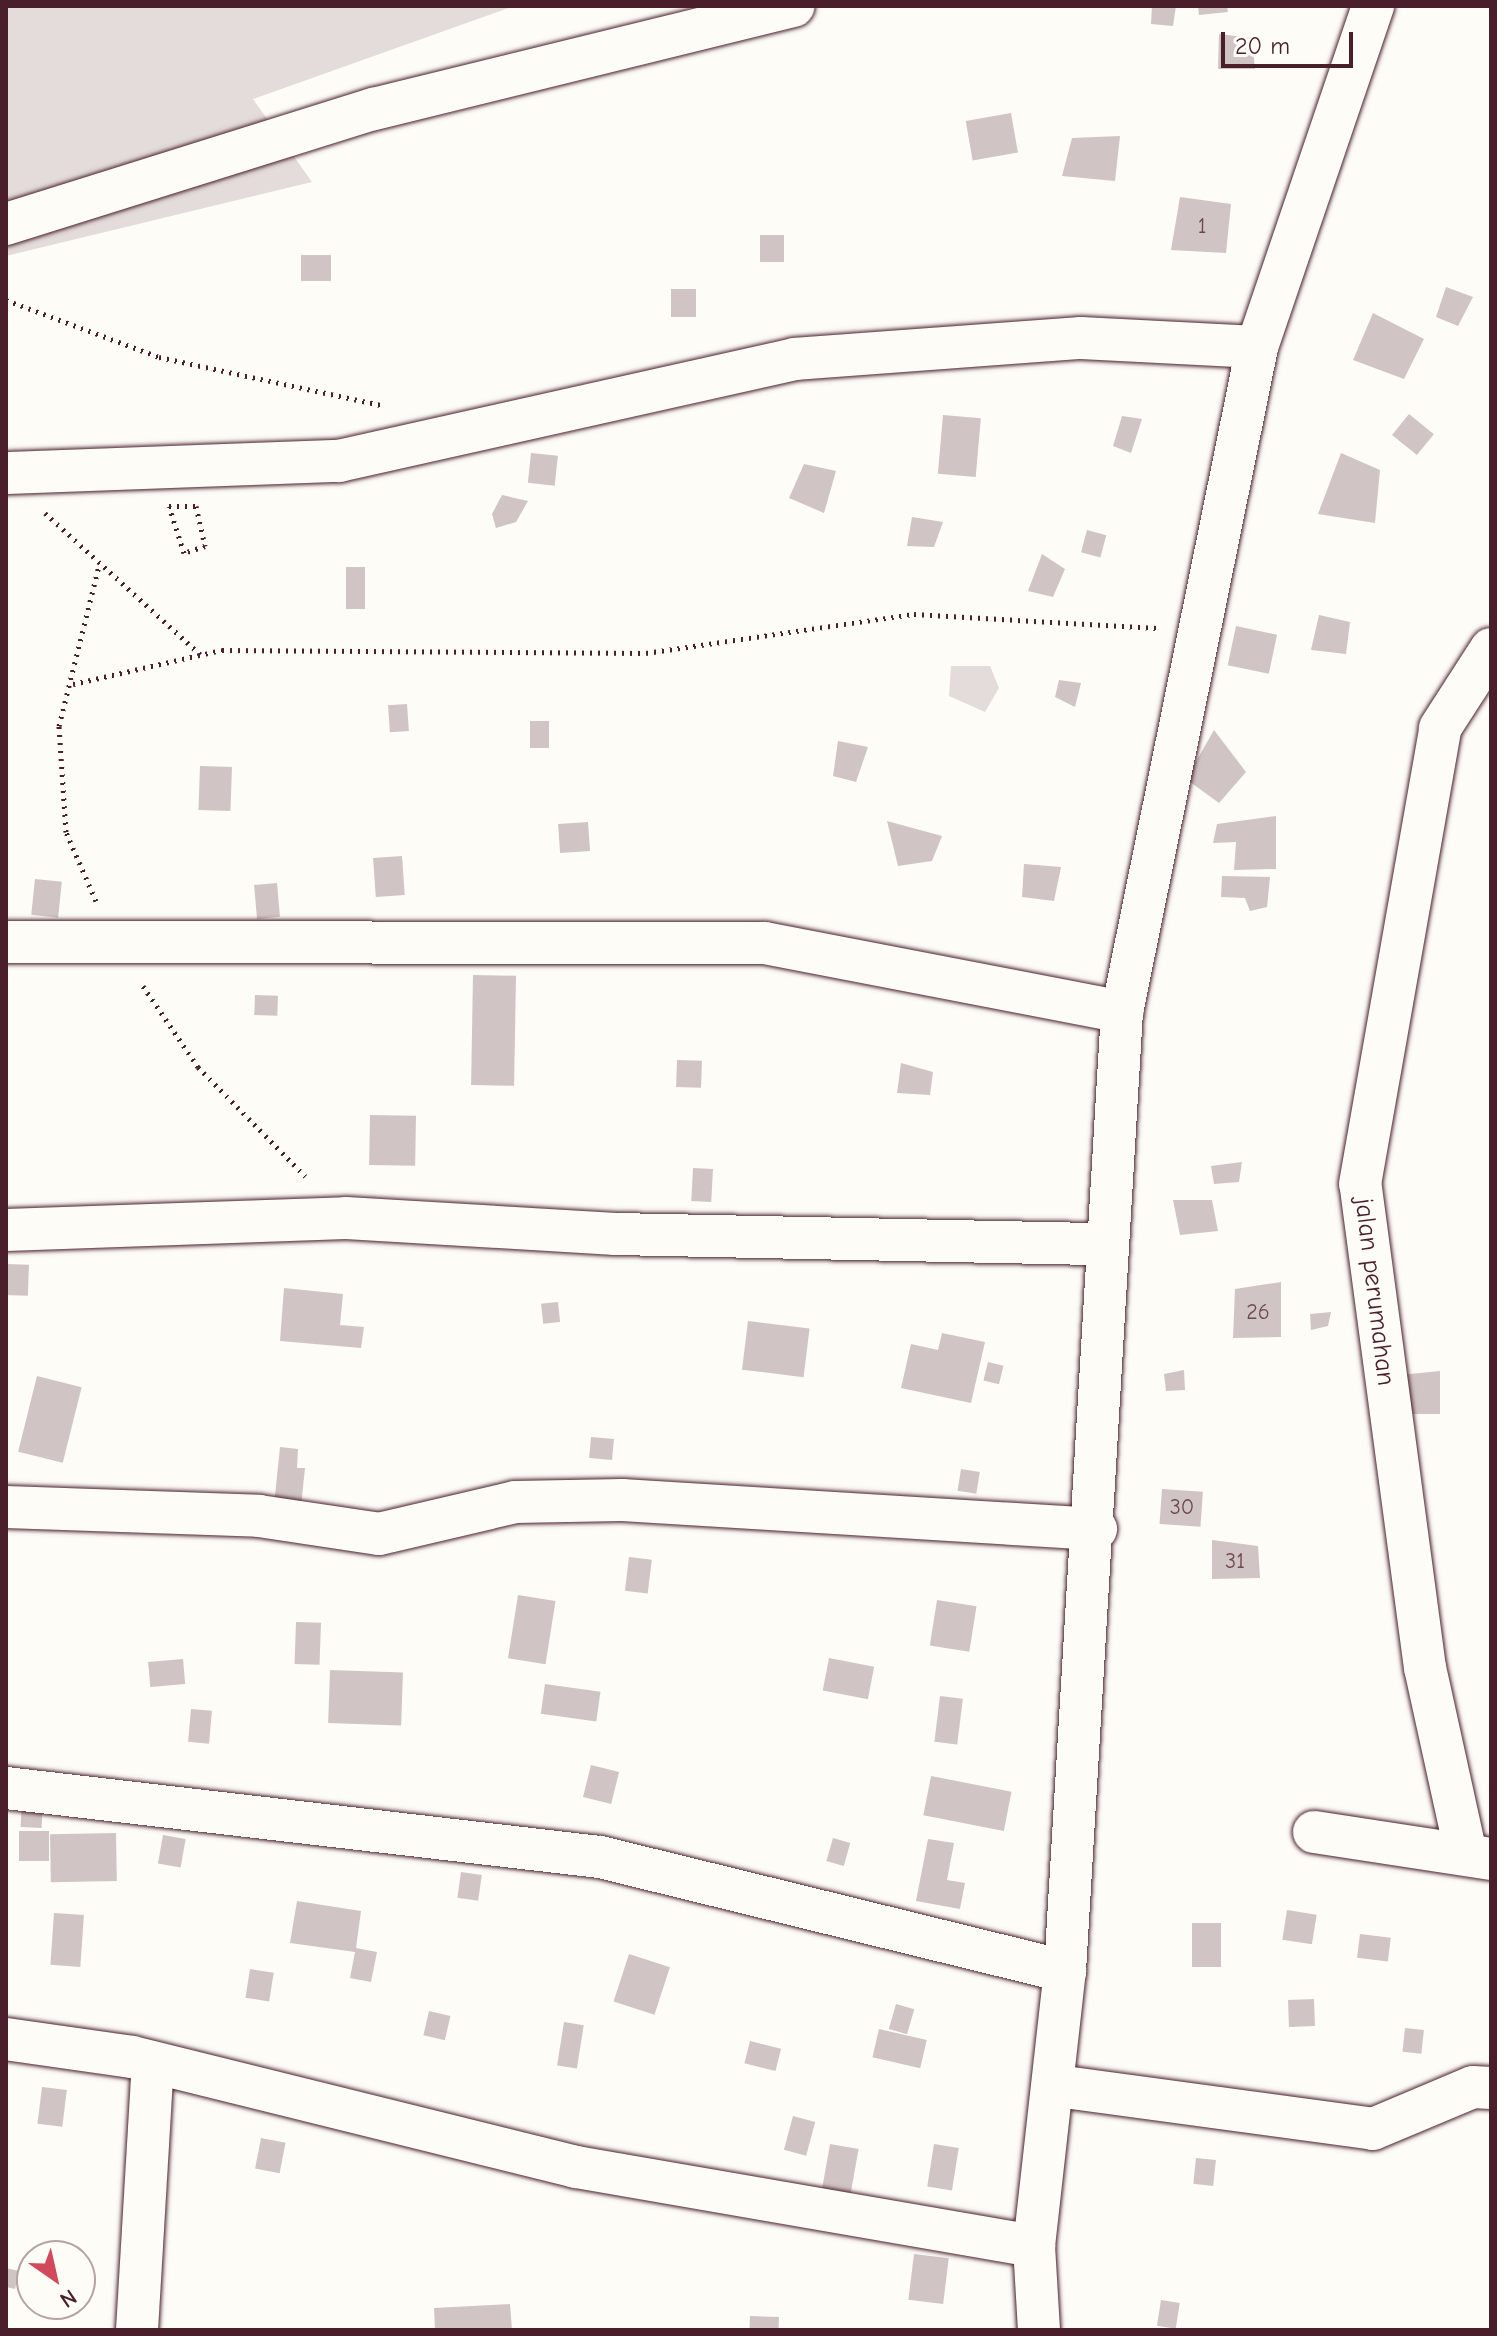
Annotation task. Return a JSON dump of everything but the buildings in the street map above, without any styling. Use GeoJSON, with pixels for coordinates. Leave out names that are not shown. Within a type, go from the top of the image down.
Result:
{"type":"FeatureCollection","features":[{"type":"Feature","properties":{"kind":"street"},"geometry":{"type":"LineString","coordinates":[[6,224],[374,109],[794,6]]}},
{"type":"Feature","properties":{"kind":"street"},"geometry":{"type":"LineString","coordinates":[[1039,2330],[1034,2246],[1057,2086],[1096,1529],[1104,1244],[1122,1012],[1257,347],[1373,6]]}},
{"type":"Feature","properties":{"kind":"street"},"geometry":{"type":"LineString","coordinates":[[12,473],[339,461],[794,359],[1081,338],[1257,347]]}},
{"type":"Feature","properties":{"kind":"street","name":"jalan perumahan"},"geometry":{"type":"LineString","coordinates":[[1479,1857],[1425,1668],[1360,1184],[1440,728],[1491,649]]}},
{"type":"Feature","properties":{"kind":"street"},"geometry":{"type":"LineString","coordinates":[[6,942],[765,943],[1122,1012]]}},
{"type":"Feature","properties":{"kind":"street"},"geometry":{"type":"LineString","coordinates":[[6,1230],[346,1218],[616,1234],[1104,1244]]}},
{"type":"Feature","properties":{"kind":"street"},"geometry":{"type":"LineString","coordinates":[[6,1507],[259,1516],[379,1534],[515,1502],[622,1500],[1096,1529]]}},
{"type":"Feature","properties":{"kind":"street"},"geometry":{"type":"LineString","coordinates":[[6,1788],[600,1857],[1065,1971]]}},
{"type":"Feature","properties":{"kind":"street"},"geometry":{"type":"LineString","coordinates":[[1314,1832],[1479,1857]]}},
{"type":"Feature","properties":{"kind":"street"},"geometry":{"type":"LineString","coordinates":[[6,2039],[153,2063],[576,2167],[1034,2246]]}},
{"type":"Feature","properties":{"kind":"street"},"geometry":{"type":"LineString","coordinates":[[137,2330],[153,2063]]}},
{"type":"Feature","properties":{"kind":"street"},"geometry":{"type":"LineString","coordinates":[[1057,2086],[1373,2129],[1473,2087],[1491,2088]]}},
{"type":"Feature","properties":{"kind":"path"},"geometry":{"type":"LineString","coordinates":[[6,300],[159,357],[395,408]]}},
{"type":"Feature","properties":{"kind":"path"},"geometry":{"type":"LineString","coordinates":[[12,473],[54,527],[201,655]]}},
{"type":"Feature","properties":{"kind":"path"},"geometry":{"type":"LineString","coordinates":[[169,506],[196,506],[205,546],[184,553],[169,506]]}},
{"type":"Feature","properties":{"kind":"path"},"geometry":{"type":"LineString","coordinates":[[99,566],[73,684],[201,655],[646,653],[914,614],[1199,630]]}},
{"type":"Feature","properties":{"kind":"shaded area"},"geometry":{"type":"Polygon","coordinates":[[[6,6],[514,6],[253,99],[312,182],[6,256],[6,6]]]}},
{"type":"Feature","properties":{"kind":"shaded area"},"geometry":{"type":"Polygon","coordinates":[[[951,666],[990,666],[999,688],[985,712],[949,696],[951,666]]]}}]}
